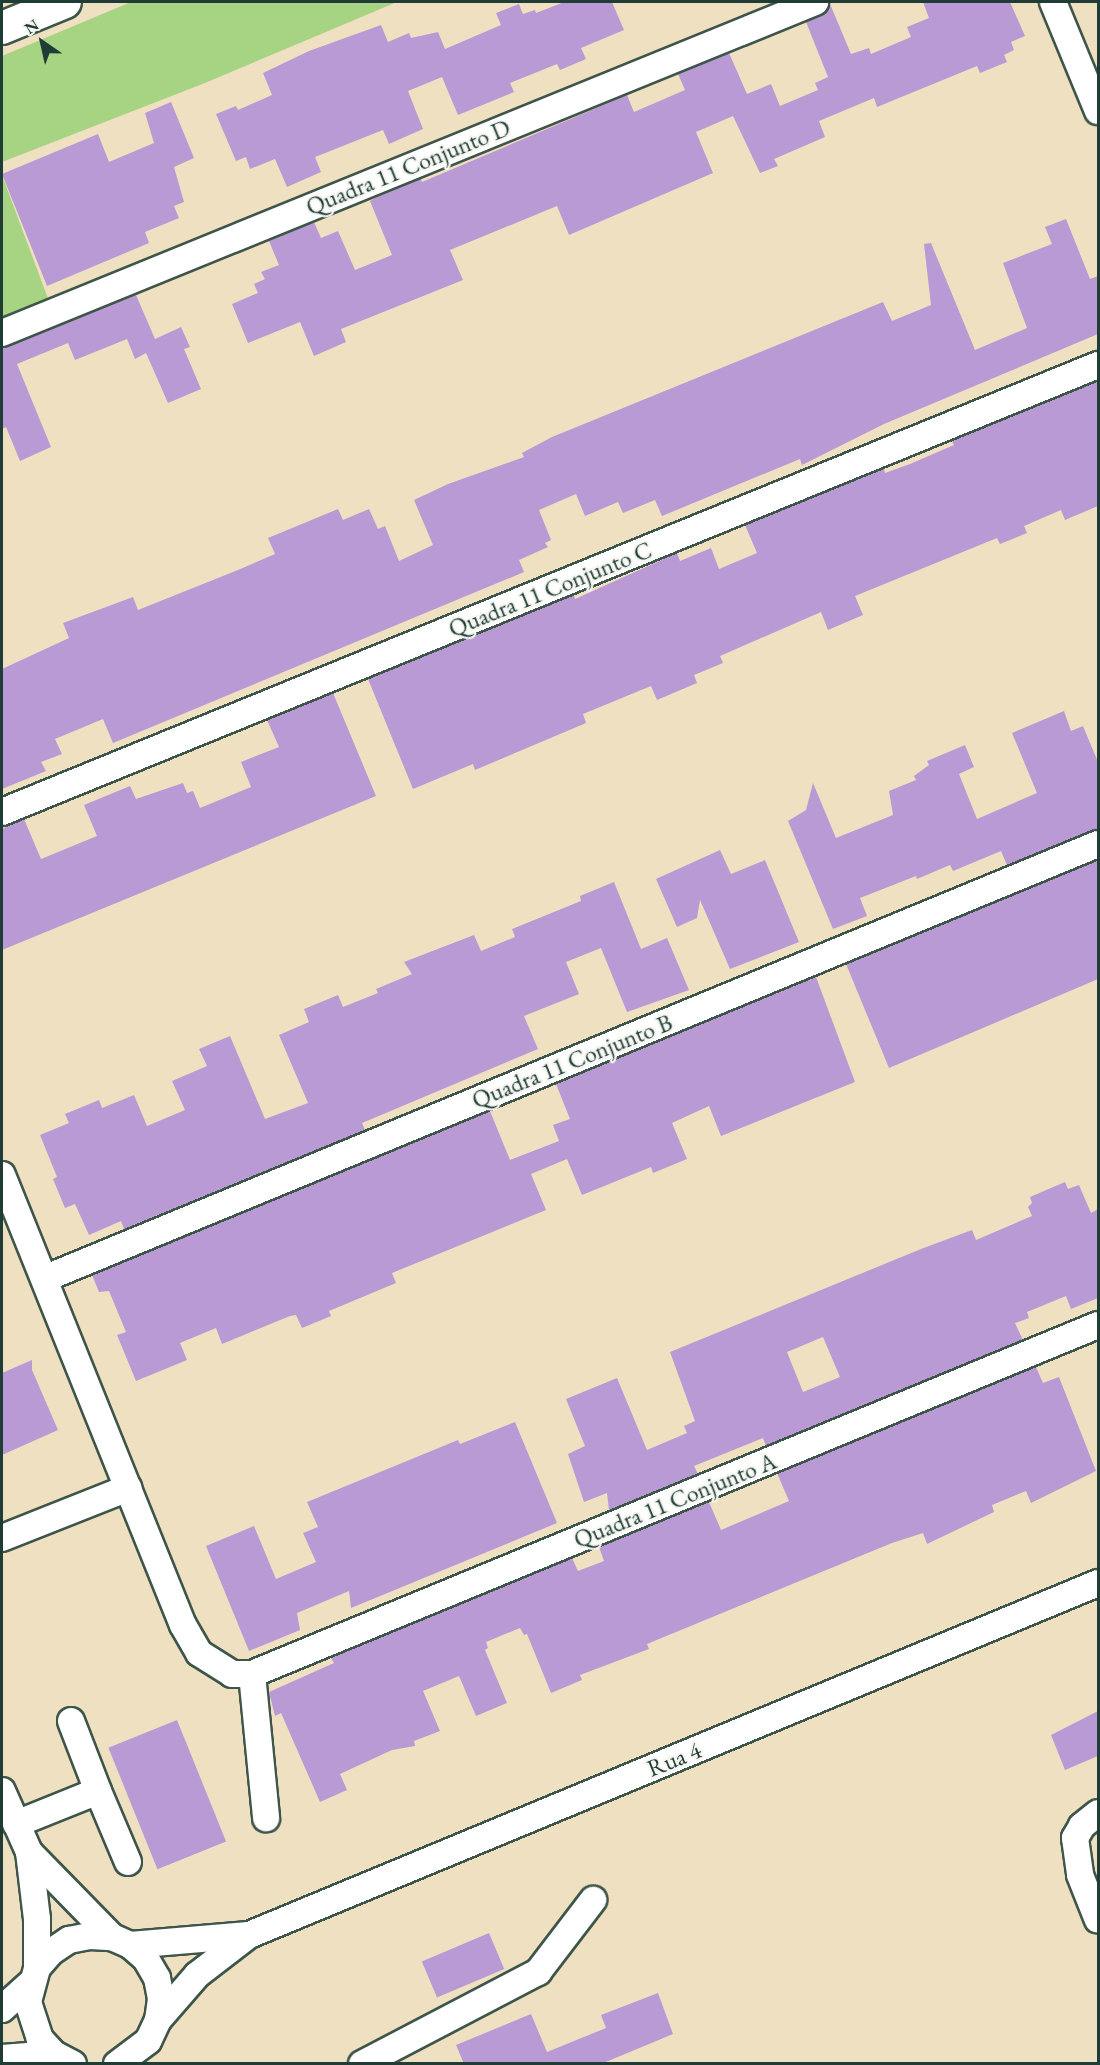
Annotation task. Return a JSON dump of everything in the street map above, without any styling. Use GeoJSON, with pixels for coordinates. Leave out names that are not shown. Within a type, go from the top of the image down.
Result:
{"type":"FeatureCollection","features":[{"type":"Feature","properties":{"kind":"main road"},"geometry":{"type":"LineString","coordinates":[[2,28],[65,2]]}},
{"type":"Feature","properties":{"kind":"street","name":"Quadra 11 Conjunto D"},"geometry":{"type":"LineString","coordinates":[[2,333],[815,2]]}},
{"type":"Feature","properties":{"kind":"street"},"geometry":{"type":"LineString","coordinates":[[1053,2],[1098,111]]}},
{"type":"Feature","properties":{"kind":"street","name":"Quadra 11 Conjunto C"},"geometry":{"type":"LineString","coordinates":[[2,812],[1098,365]]}},
{"type":"Feature","properties":{"kind":"street","name":"Quadra 11 Conjunto B"},"geometry":{"type":"LineString","coordinates":[[46,1278],[1098,844]]}},
{"type":"Feature","properties":{"kind":"street"},"geometry":{"type":"LineString","coordinates":[[2,1175],[46,1278],[183,1625],[199,1653],[232,1674],[252,1674],[266,1818]]}},
{"type":"Feature","properties":{"kind":"street","name":"Quadra 11 Conjunto A"},"geometry":{"type":"LineString","coordinates":[[252,1674],[1098,1325]]}},
{"type":"Feature","properties":{"kind":"street"},"geometry":{"type":"LineString","coordinates":[[2,1538],[128,1488]]}},
{"type":"Feature","properties":{"kind":"street","name":"Rua 4"},"geometry":{"type":"LineString","coordinates":[[249,1935],[1098,1583]]}},
{"type":"Feature","properties":{"kind":"street"},"geometry":{"type":"LineString","coordinates":[[71,1721],[128,1862]]}},
{"type":"Feature","properties":{"kind":"street"},"geometry":{"type":"LineString","coordinates":[[2,1791],[29,1852],[37,1919],[34,1975],[28,2002],[32,2021],[63,2059]]}},
{"type":"Feature","properties":{"kind":"street"},"geometry":{"type":"LineString","coordinates":[[16,1824],[98,1791]]}},
{"type":"Feature","properties":{"kind":"street"},"geometry":{"type":"LineString","coordinates":[[1098,1813],[1082,1826],[1075,1838],[1080,1875],[1098,1920]]}},
{"type":"Feature","properties":{"kind":"street"},"geometry":{"type":"LineString","coordinates":[[29,1852],[121,1941],[146,1959],[157,1978],[161,1999],[151,2042]]}},
{"type":"Feature","properties":{"kind":"street"},"geometry":{"type":"LineString","coordinates":[[362,2064],[538,1972],[593,1900]]}},
{"type":"Feature","properties":{"kind":"street"},"geometry":{"type":"LineString","coordinates":[[2,2009],[34,1975],[51,1952],[69,1940],[90,1936],[121,1941],[249,1935]]}},
{"type":"Feature","properties":{"kind":"street"},"geometry":{"type":"LineString","coordinates":[[117,2064],[151,2042],[197,1975],[249,1935]]}},
{"type":"Feature","properties":{"kind":"street"},"geometry":{"type":"LineString","coordinates":[[2,2058],[63,2059]]}},
{"type":"Feature","properties":{"kind":"green space"},"geometry":{"type":"Polygon","coordinates":[[[131,2],[397,2],[205,83],[2,162],[2,56],[131,2]]]}},
{"type":"Feature","properties":{"kind":"green space"},"geometry":{"type":"Polygon","coordinates":[[[2,175],[53,312],[2,333],[2,175]]]}},
{"type":"Feature","properties":{"kind":"building"},"geometry":{"type":"Polygon","coordinates":[[[564,2],[612,2],[624,30],[581,48],[586,59],[560,70],[557,64],[510,83],[514,92],[458,115],[442,77],[408,91],[423,129],[389,144],[383,130],[315,157],[321,172],[287,187],[275,159],[250,169],[246,157],[236,161],[216,114],[236,106],[238,110],[272,95],[263,73],[309,51],[381,25],[388,42],[409,33],[411,38],[438,32],[445,49],[501,25],[496,13],[519,4],[523,14],[535,10],[536,13],[564,2]]]}},
{"type":"Feature","properties":{"kind":"building"},"geometry":{"type":"Polygon","coordinates":[[[923,2],[1010,2],[1025,36],[1011,42],[1014,50],[1004,55],[1007,62],[980,73],[977,66],[877,107],[874,98],[819,121],[825,137],[774,159],[778,166],[760,173],[733,116],[696,132],[713,173],[569,235],[557,206],[450,250],[463,280],[341,329],[346,342],[314,356],[300,322],[248,343],[232,304],[258,293],[254,284],[265,279],[261,272],[279,265],[269,241],[314,222],[321,238],[338,231],[355,270],[392,255],[370,201],[379,196],[421,179],[422,182],[627,95],[634,112],[685,90],[678,74],[729,53],[747,94],[771,84],[780,106],[818,90],[815,83],[828,77],[806,22],[821,16],[830,4],[851,54],[869,48],[871,54],[911,37],[907,27],[929,18],[923,2]]]}},
{"type":"Feature","properties":{"kind":"building"},"geometry":{"type":"Polygon","coordinates":[[[171,102],[194,158],[174,167],[184,202],[174,206],[179,218],[145,232],[149,243],[47,286],[2,174],[98,134],[109,162],[154,143],[145,113],[171,102]]]}},
{"type":"Feature","properties":{"kind":"building"},"geometry":{"type":"Polygon","coordinates":[[[1066,219],[1090,279],[1098,276],[1098,334],[884,424],[802,465],[800,459],[662,516],[655,500],[623,513],[618,502],[585,516],[576,494],[539,510],[551,540],[545,543],[548,547],[519,560],[524,572],[113,743],[103,719],[55,739],[62,754],[41,762],[46,771],[2,789],[2,669],[69,638],[63,623],[133,597],[138,610],[238,570],[275,554],[268,538],[338,509],[343,520],[369,509],[378,529],[385,526],[399,561],[433,545],[414,500],[448,484],[524,457],[522,453],[552,437],[883,302],[892,321],[931,305],[924,244],[931,243],[975,350],[1027,328],[1003,263],[1052,244],[1045,227],[1066,219]]]}},
{"type":"Feature","properties":{"kind":"building"},"geometry":{"type":"Polygon","coordinates":[[[136,295],[155,339],[181,327],[190,347],[184,349],[201,389],[168,403],[146,353],[135,359],[127,339],[75,360],[68,343],[17,364],[51,447],[20,461],[6,427],[2,429],[2,348],[136,295]]]}},
{"type":"Feature","properties":{"kind":"building"},"geometry":{"type":"Polygon","coordinates":[[[1098,381],[1098,506],[1065,520],[1061,510],[1024,526],[1027,533],[1000,544],[997,538],[855,596],[863,615],[828,630],[821,612],[720,656],[723,663],[694,675],[697,683],[657,700],[651,686],[583,714],[586,723],[475,770],[473,764],[413,789],[368,679],[574,595],[575,599],[677,553],[680,561],[711,548],[719,569],[757,553],[745,525],[884,469],[885,473],[910,464],[954,445],[952,441],[1098,381]]]}},
{"type":"Feature","properties":{"kind":"building"},"geometry":{"type":"Polygon","coordinates":[[[333,693],[376,796],[2,950],[2,829],[24,819],[41,859],[97,836],[84,805],[130,786],[136,799],[183,783],[187,793],[193,791],[200,808],[251,787],[241,762],[279,747],[267,720],[333,693]]]}},
{"type":"Feature","properties":{"kind":"building"},"geometry":{"type":"Polygon","coordinates":[[[1064,711],[1071,731],[1083,726],[1098,762],[1098,829],[1007,865],[1001,851],[953,871],[950,865],[917,879],[916,876],[860,898],[867,916],[833,929],[788,821],[806,810],[813,783],[836,838],[893,815],[889,791],[916,780],[914,776],[929,765],[927,761],[965,745],[974,767],[959,774],[977,819],[1037,793],[1012,733],[1064,711]]]}},
{"type":"Feature","properties":{"kind":"building"},"geometry":{"type":"Polygon","coordinates":[[[720,850],[731,874],[765,860],[799,942],[730,969],[700,900],[697,918],[677,927],[656,879],[720,850]]]}},
{"type":"Feature","properties":{"kind":"building"},"geometry":{"type":"Polygon","coordinates":[[[1098,860],[1098,979],[889,1068],[846,964],[1098,860]]]}},
{"type":"Feature","properties":{"kind":"building"},"geometry":{"type":"Polygon","coordinates":[[[614,882],[641,949],[667,938],[689,990],[627,1012],[601,948],[566,962],[579,994],[524,1016],[538,1049],[362,1123],[365,1130],[124,1229],[121,1221],[89,1235],[75,1204],[65,1208],[53,1179],[57,1177],[40,1135],[69,1123],[65,1114],[99,1100],[102,1108],[134,1095],[147,1126],[185,1110],[172,1081],[207,1066],[199,1049],[230,1036],[265,1119],[308,1103],[279,1035],[309,1022],[304,1009],[338,995],[343,1007],[378,993],[376,989],[412,974],[404,962],[474,935],[481,951],[515,937],[512,929],[581,901],[580,896],[614,882]]]}},
{"type":"Feature","properties":{"kind":"building"},"geometry":{"type":"Polygon","coordinates":[[[816,977],[855,1082],[721,1136],[709,1106],[672,1123],[687,1159],[653,1173],[651,1167],[582,1195],[567,1159],[531,1174],[546,1210],[392,1273],[396,1283],[329,1311],[331,1316],[302,1328],[296,1315],[222,1344],[216,1328],[180,1343],[187,1360],[136,1381],[117,1335],[126,1332],[109,1291],[99,1292],[92,1275],[490,1111],[510,1160],[559,1141],[553,1125],[570,1119],[556,1084],[816,977]]]}},
{"type":"Feature","properties":{"kind":"building"},"geometry":{"type":"Polygon","coordinates":[[[1065,1182],[1068,1189],[1079,1185],[1091,1213],[1098,1209],[1098,1298],[1071,1309],[1066,1296],[1027,1312],[1029,1318],[1015,1323],[1023,1340],[766,1446],[763,1438],[694,1466],[698,1474],[609,1510],[607,1493],[584,1502],[568,1454],[585,1446],[566,1399],[617,1378],[647,1450],[687,1433],[684,1426],[695,1421],[670,1352],[921,1249],[972,1230],[976,1240],[1032,1216],[1028,1207],[1032,1203],[1030,1197],[1065,1182]],[[823,1337],[787,1352],[803,1392],[840,1377],[823,1337]]]}},
{"type":"Feature","properties":{"kind":"building"},"geometry":{"type":"Polygon","coordinates":[[[32,1360],[32,1370],[58,1430],[2,1455],[2,1373],[32,1360]]]}},
{"type":"Feature","properties":{"kind":"building"},"geometry":{"type":"Polygon","coordinates":[[[1036,1367],[1043,1383],[1059,1377],[1096,1471],[1031,1503],[1026,1491],[992,1505],[994,1512],[927,1544],[923,1533],[892,1543],[647,1644],[649,1649],[580,1675],[582,1680],[551,1693],[527,1634],[524,1635],[520,1628],[486,1642],[488,1648],[485,1650],[507,1703],[476,1716],[459,1676],[423,1691],[440,1731],[414,1741],[415,1746],[392,1750],[340,1774],[347,1790],[320,1802],[281,1713],[275,1716],[269,1692],[334,1663],[331,1658],[572,1558],[578,1571],[604,1561],[599,1547],[709,1502],[721,1530],[789,1501],[777,1473],[1036,1367]]]}},
{"type":"Feature","properties":{"kind":"building"},"geometry":{"type":"Polygon","coordinates":[[[515,1422],[557,1523],[351,1608],[349,1591],[297,1613],[300,1630],[249,1651],[206,1546],[254,1526],[276,1579],[316,1562],[303,1533],[318,1527],[307,1502],[458,1440],[460,1444],[515,1422]]]}},
{"type":"Feature","properties":{"kind":"building"},"geometry":{"type":"Polygon","coordinates":[[[1098,1711],[1098,1756],[1065,1770],[1051,1735],[1098,1711]]]}},
{"type":"Feature","properties":{"kind":"building"},"geometry":{"type":"Polygon","coordinates":[[[177,1720],[226,1841],[157,1869],[108,1748],[177,1720]]]}},
{"type":"Feature","properties":{"kind":"building"},"geometry":{"type":"Polygon","coordinates":[[[489,1933],[504,1969],[437,1997],[422,1962],[489,1933]]]}},
{"type":"Feature","properties":{"kind":"building"},"geometry":{"type":"Polygon","coordinates":[[[658,1993],[673,2034],[601,2064],[464,2064],[456,2045],[531,2014],[547,2052],[606,2028],[601,2015],[658,1993]]]}}]}
